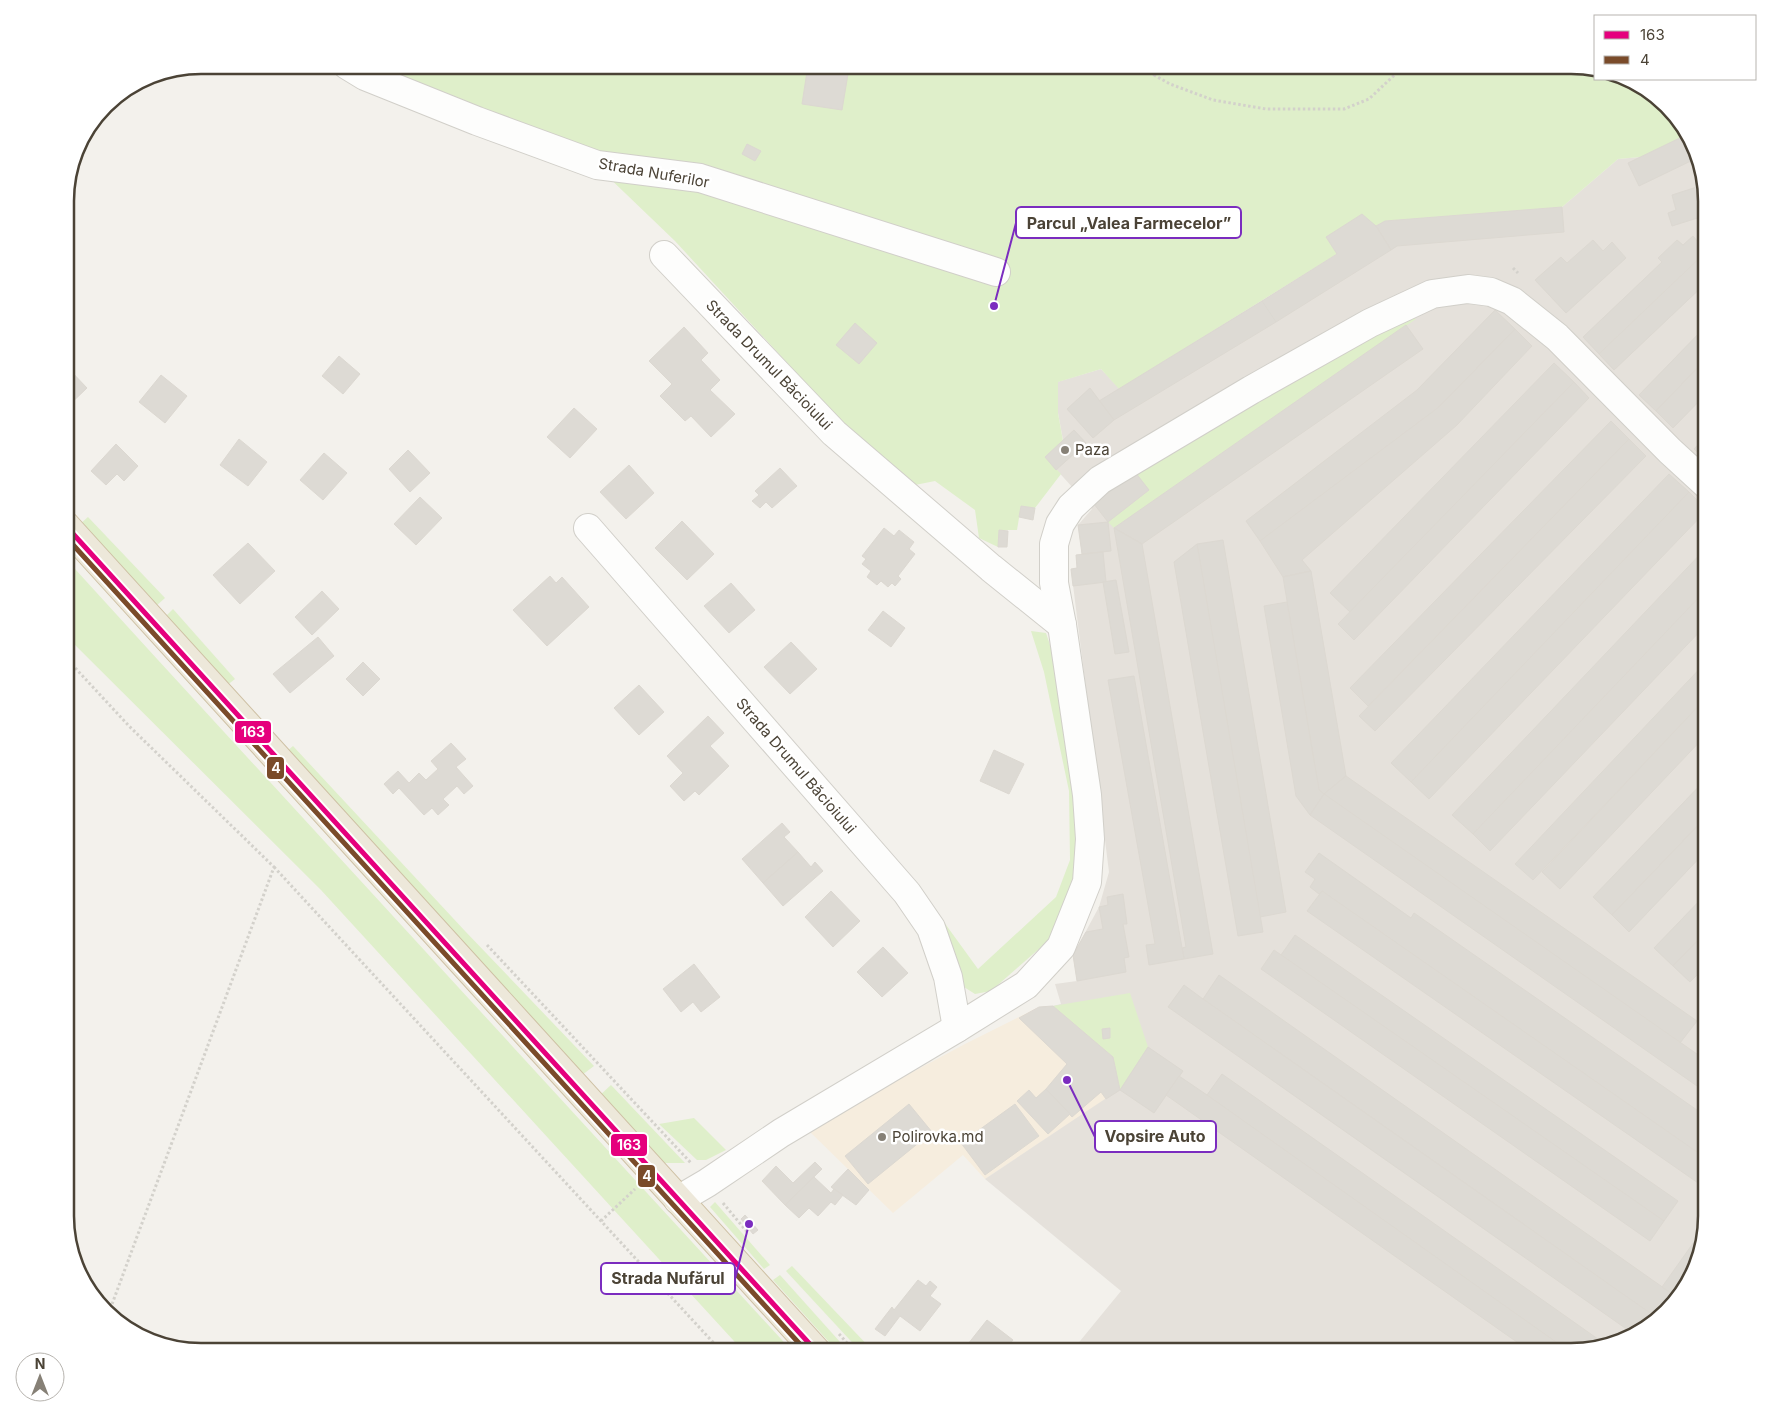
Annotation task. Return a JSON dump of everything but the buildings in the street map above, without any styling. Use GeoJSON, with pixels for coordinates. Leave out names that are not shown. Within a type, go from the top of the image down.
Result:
{"type":"FeatureCollection","features":[{"type":"Feature","properties":{"kind":"highway"},"geometry":{"type":"LineString","coordinates":[[74,534],[809,1343]]}},
{"type":"Feature","properties":{"kind":"street","name":"Strada Nuferilor"},"geometry":{"type":"LineString","coordinates":[[362,74],[477,121],[597,165],[700,178],[996,272]]}},
{"type":"Feature","properties":{"kind":"street","name":"Strada Drumul Băcioiului"},"geometry":{"type":"LineString","coordinates":[[664,255],[834,433],[991,568],[1062,625]]}},
{"type":"Feature","properties":{"kind":"street"},"geometry":{"type":"LineString","coordinates":[[678,1200],[781,1133],[958,1028],[1026,985],[1061,947],[1087,882],[1090,840],[1087,795],[1054,583],[1054,544],[1060,524],[1070,507],[1100,480],[1251,390],[1370,323],[1432,294],[1468,289],[1491,292],[1512,301],[1549,331],[1698,477]]}},
{"type":"Feature","properties":{"kind":"street","name":"Strada Drumul Băcioiului"},"geometry":{"type":"LineString","coordinates":[[588,528],[907,893],[931,928],[948,977],[958,1028]]}},
{"type":"Feature","properties":{"kind":"path"},"geometry":{"type":"LineString","coordinates":[[1154,74],[1170,84],[1213,100],[1266,108],[1344,109],[1370,99],[1396,74]]}},
{"type":"Feature","properties":{"kind":"path"},"geometry":{"type":"LineString","coordinates":[[74,667],[129,726],[274,867],[714,1343]]}},
{"type":"Feature","properties":{"kind":"path"},"geometry":{"type":"LineString","coordinates":[[111,1306],[274,867]]}},
{"type":"Feature","properties":{"kind":"path"},"geometry":{"type":"LineString","coordinates":[[601,1221],[625,1197],[654,1174]]}},
{"type":"Feature","properties":{"kind":"shaded area"},"geometry":{"type":"Polygon","coordinates":[[[1689,153],[1696,176],[1698,192],[1698,1216],[1697,1233],[1689,1265],[1677,1287],[1655,1312],[1642,1322],[1620,1334],[1596,1341],[1580,1343],[1078,1343],[1121,1291],[985,1179],[1120,1089],[1113,1057],[1053,1006],[1061,1004],[1055,984],[1077,981],[1073,955],[1099,907],[1109,872],[1071,569],[1077,568],[1076,555],[1082,554],[1078,525],[1092,509],[1045,457],[1063,440],[1058,413],[1057,382],[1101,369],[1119,388],[1337,255],[1326,237],[1376,226],[1385,221],[1562,207],[1618,159],[1689,153]]]}},
{"type":"Feature","properties":{"kind":"shaded area"},"geometry":{"type":"Polygon","coordinates":[[[1053,1006],[1113,1057],[1120,1090],[985,1179],[963,1155],[893,1213],[809,1131],[965,1044],[1039,1007],[1053,1006]]]}},
{"type":"Feature","properties":{"kind":"green space"},"geometry":{"type":"Polygon","coordinates":[[[376,74],[1588,75],[1594,76],[1594,80],[1612,80],[1642,95],[1667,117],[1677,130],[1689,153],[1618,159],[1562,207],[1385,221],[1376,226],[1326,237],[1337,254],[1119,389],[1101,369],[1058,382],[1058,413],[1063,441],[1045,457],[1061,474],[1035,508],[1021,506],[1017,530],[1000,530],[998,547],[979,538],[975,510],[935,481],[915,485],[849,430],[675,241],[576,146],[376,74]]]}},
{"type":"Feature","properties":{"kind":"green space"},"geometry":{"type":"Polygon","coordinates":[[[1412,317],[1416,319],[1114,528],[1108,522],[1149,490],[1135,472],[1404,318],[1412,317]]]}},
{"type":"Feature","properties":{"kind":"green space"},"geometry":{"type":"Polygon","coordinates":[[[88,517],[165,598],[156,606],[79,525],[88,517]]]}},
{"type":"Feature","properties":{"kind":"green space"},"geometry":{"type":"Polygon","coordinates":[[[74,568],[785,1343],[736,1343],[321,890],[74,644],[74,568]]]}},
{"type":"Feature","properties":{"kind":"green space"},"geometry":{"type":"Polygon","coordinates":[[[173,609],[235,679],[226,686],[165,617],[173,609]]]}},
{"type":"Feature","properties":{"kind":"green space"},"geometry":{"type":"Polygon","coordinates":[[[1031,631],[1046,633],[1060,675],[1078,808],[1074,888],[1048,941],[991,991],[975,994],[964,987],[925,896],[978,969],[1056,897],[1070,860],[1069,791],[1044,672],[1031,631]]]}},
{"type":"Feature","properties":{"kind":"green space"},"geometry":{"type":"Polygon","coordinates":[[[293,746],[594,1066],[582,1075],[286,752],[293,746]]]}},
{"type":"Feature","properties":{"kind":"green space"},"geometry":{"type":"Polygon","coordinates":[[[1130,993],[1148,1047],[1120,1090],[1113,1057],[1053,1006],[1130,993]]]}},
{"type":"Feature","properties":{"kind":"green space"},"geometry":{"type":"Polygon","coordinates":[[[611,1085],[685,1163],[660,1163],[598,1097],[611,1085]]]}},
{"type":"Feature","properties":{"kind":"green space"},"geometry":{"type":"Polygon","coordinates":[[[694,1118],[726,1150],[706,1160],[697,1160],[659,1124],[694,1118]]]}},
{"type":"Feature","properties":{"kind":"green space"},"geometry":{"type":"Polygon","coordinates":[[[715,1202],[770,1265],[764,1269],[710,1207],[715,1202]]]}},
{"type":"Feature","properties":{"kind":"green space"},"geometry":{"type":"Polygon","coordinates":[[[792,1266],[865,1343],[853,1343],[786,1271],[792,1266]]]}},
{"type":"Feature","properties":{"kind":"green space"},"geometry":{"type":"Polygon","coordinates":[[[780,1275],[841,1343],[830,1343],[773,1280],[780,1275]]]}},
{"type":"Feature","properties":{"kind":"transit line","name":"163"},"geometry":{"type":"LineString","coordinates":[[74,535],[809,1343]]}},
{"type":"Feature","properties":{"kind":"transit line","name":"4"},"geometry":{"type":"LineString","coordinates":[[74,546],[799,1343]]}},
{"type":"Feature","properties":{"kind":"place","name":"Parcul „Valea Farmecelor”"},"geometry":{"type":"Point","coordinates":[994,306]}},
{"type":"Feature","properties":{"kind":"place","name":"Paza"},"geometry":{"type":"Point","coordinates":[1065,450]}},
{"type":"Feature","properties":{"kind":"place","name":"Vopsire Auto"},"geometry":{"type":"Point","coordinates":[1067,1080]}},
{"type":"Feature","properties":{"kind":"place","name":"Polirovka.md"},"geometry":{"type":"Point","coordinates":[882,1137]}},
{"type":"Feature","properties":{"kind":"place","name":"Strada Nufărul"},"geometry":{"type":"Point","coordinates":[749,1224]}}]}
